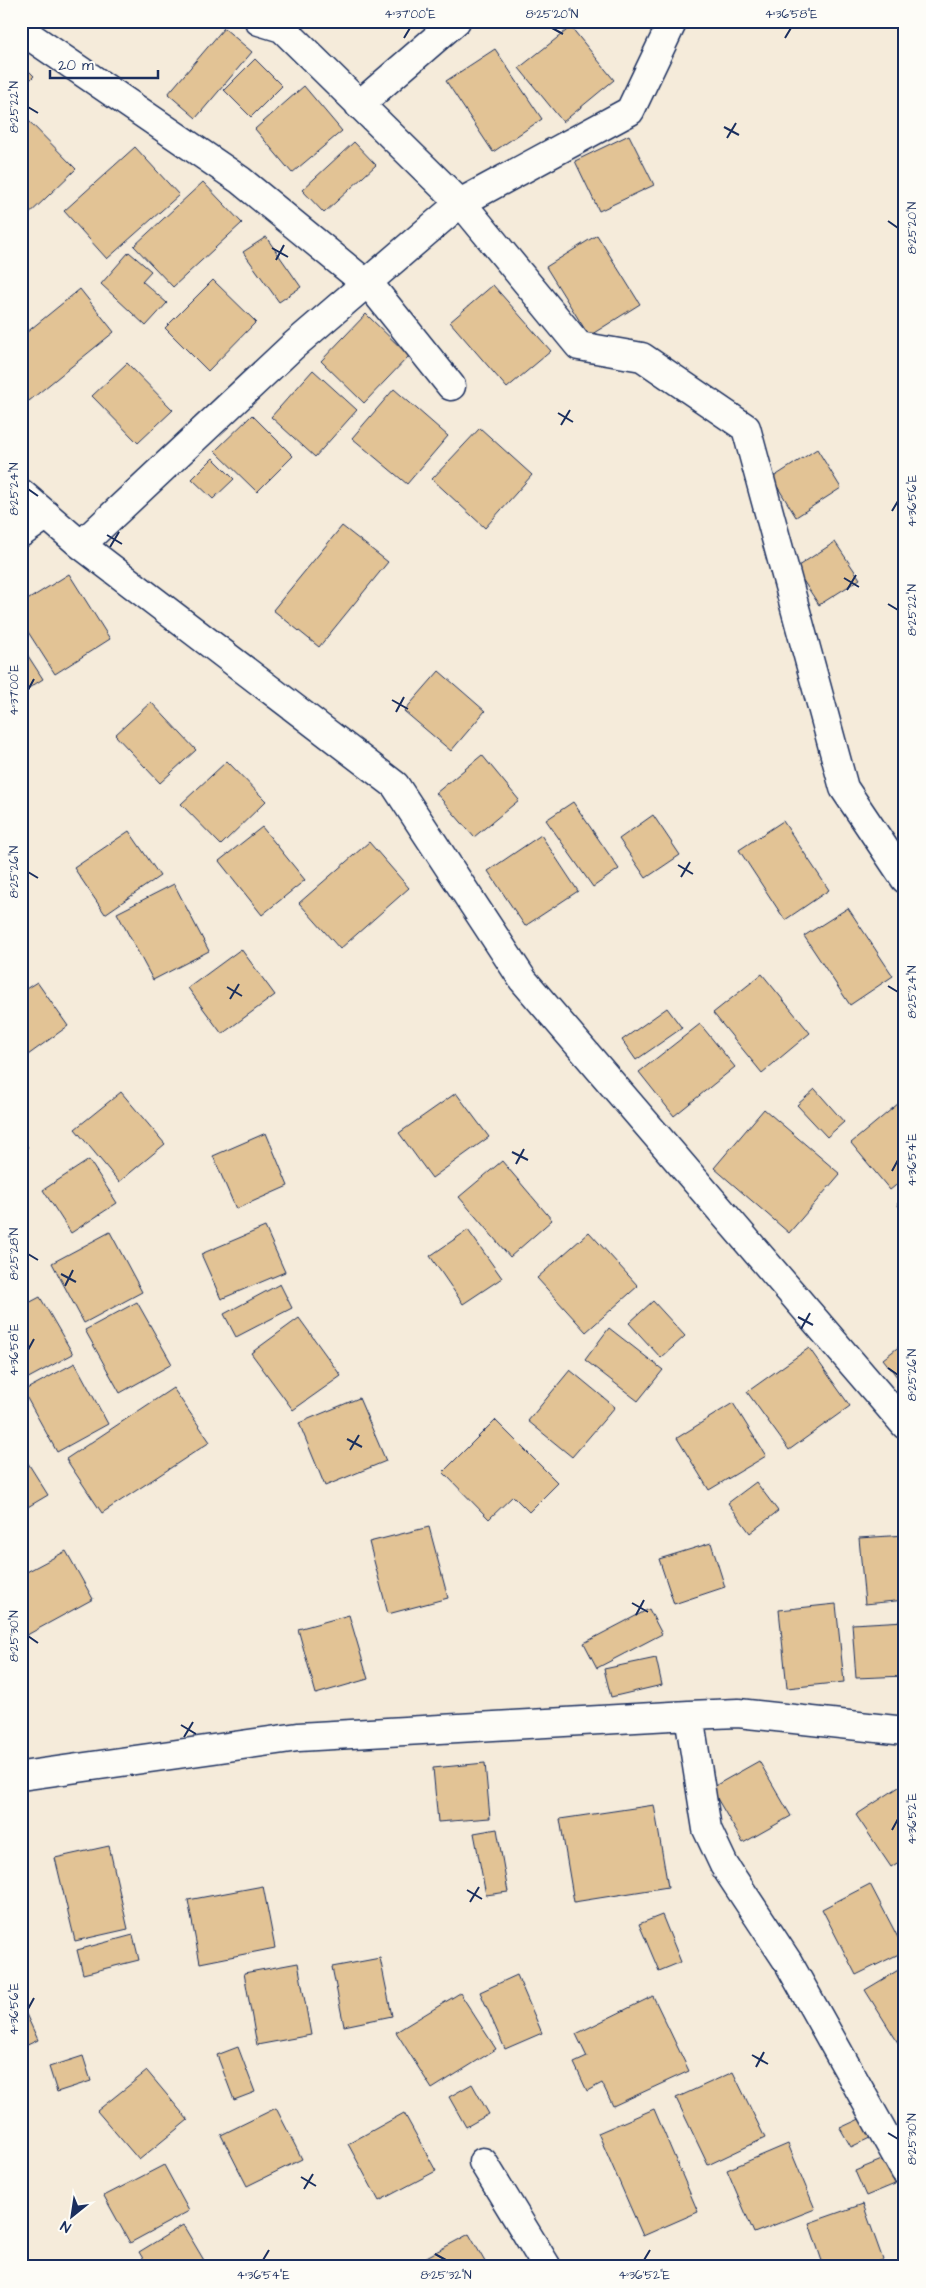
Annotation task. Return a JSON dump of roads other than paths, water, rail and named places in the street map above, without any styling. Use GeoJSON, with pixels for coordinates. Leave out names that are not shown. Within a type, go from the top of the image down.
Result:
{"type":"FeatureCollection","features":[{"type":"Feature","properties":{"kind":"street"},"geometry":{"type":"LineString","coordinates":[[359,105],[456,21]]}},
{"type":"Feature","properties":{"kind":"street"},"geometry":{"type":"LineString","coordinates":[[81,545],[293,346],[460,203],[630,111],[673,21]]}},
{"type":"Feature","properties":{"kind":"street"},"geometry":{"type":"LineString","coordinates":[[277,24],[460,203],[579,346],[642,357],[746,428],[844,788],[905,879]]}},
{"type":"Feature","properties":{"kind":"street"},"geometry":{"type":"LineString","coordinates":[[21,30],[240,180],[366,283],[374,290],[451,386]]}},
{"type":"Feature","properties":{"kind":"street"},"geometry":{"type":"LineString","coordinates":[[21,493],[81,545],[396,785],[523,980],[905,1425]]}},
{"type":"Feature","properties":{"kind":"street"},"geometry":{"type":"LineString","coordinates":[[21,533],[47,515]]}},
{"type":"Feature","properties":{"kind":"street"},"geometry":{"type":"LineString","coordinates":[[21,1776],[298,1738],[689,1715],[738,1713],[905,1731]]}},
{"type":"Feature","properties":{"kind":"street"},"geometry":{"type":"LineString","coordinates":[[689,1715],[707,1829],[724,1865],[788,1962],[905,2171]]}},
{"type":"Feature","properties":{"kind":"street"},"geometry":{"type":"LineString","coordinates":[[483,2162],[547,2267]]}}]}
